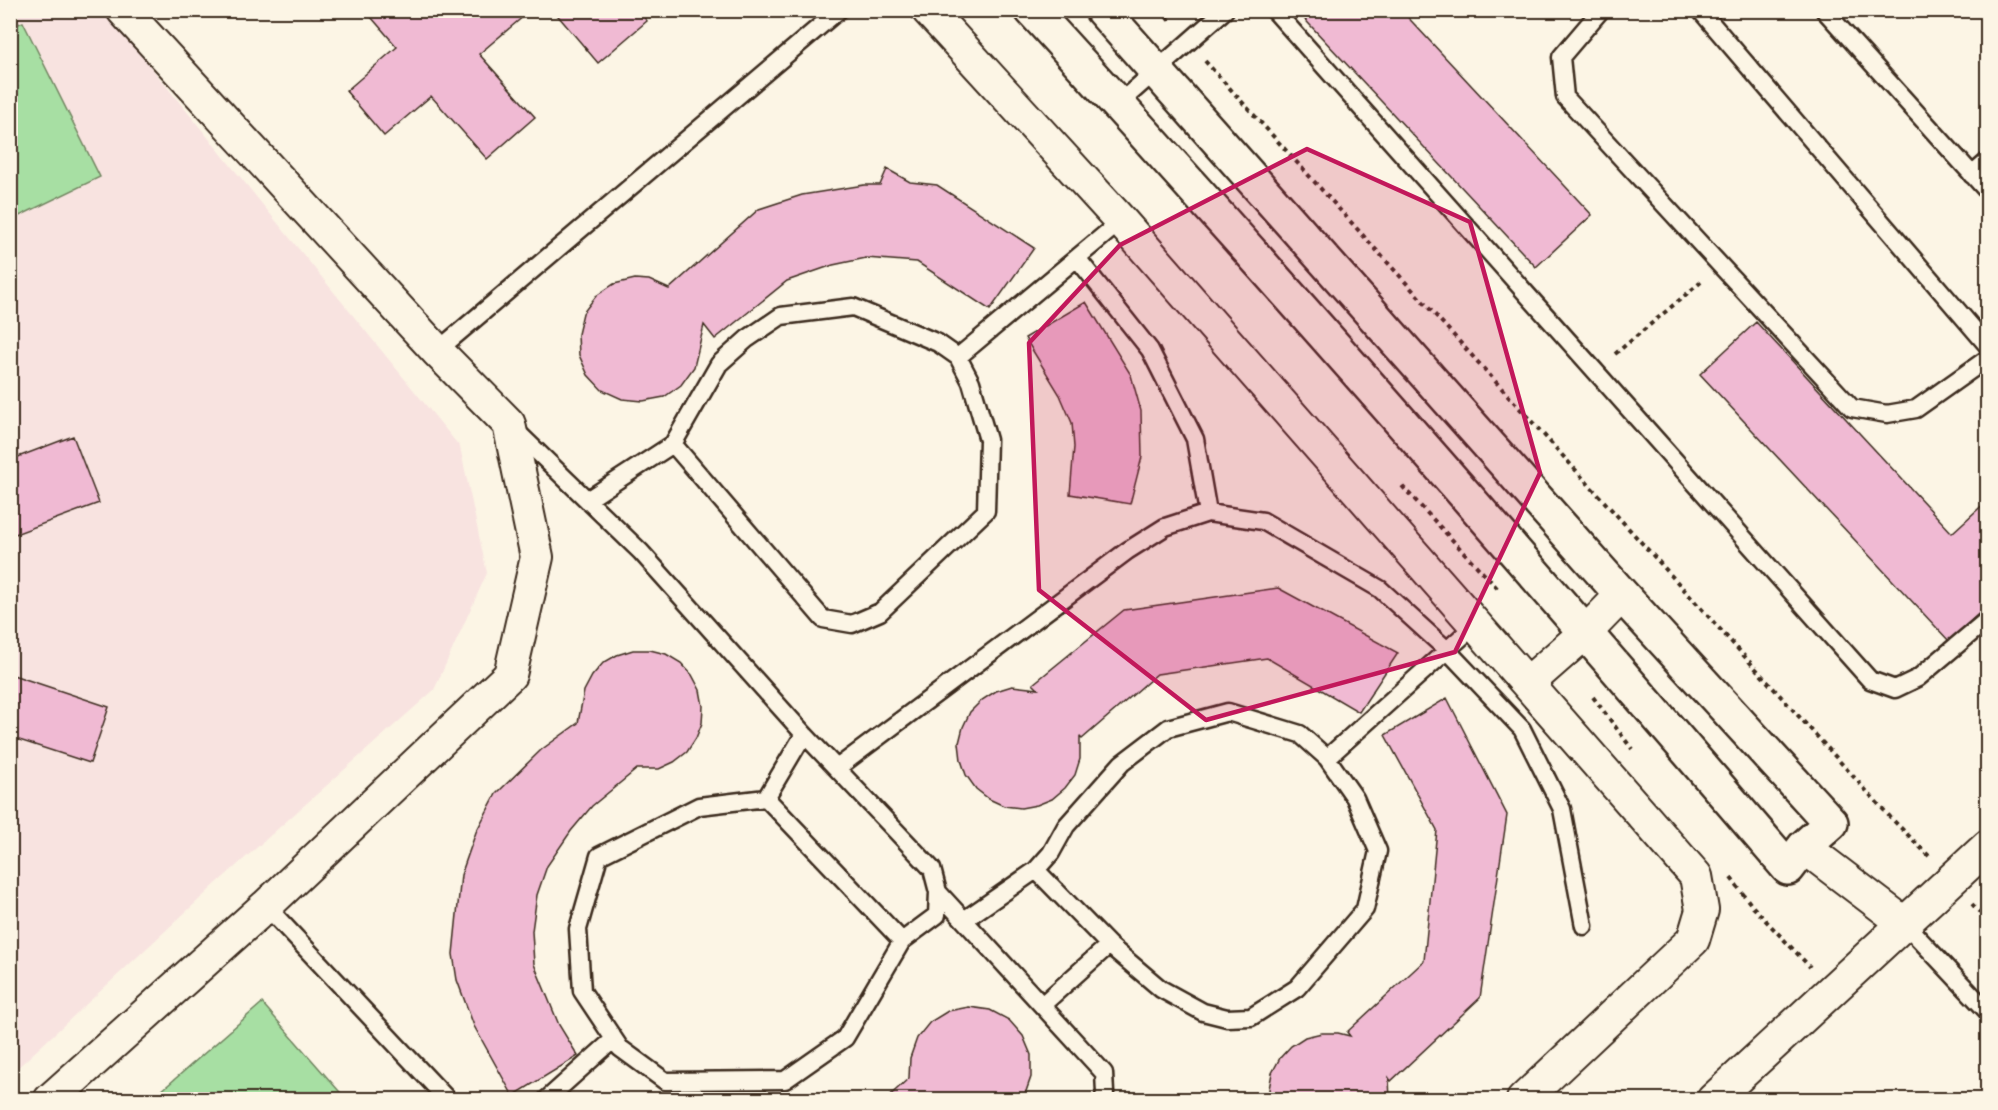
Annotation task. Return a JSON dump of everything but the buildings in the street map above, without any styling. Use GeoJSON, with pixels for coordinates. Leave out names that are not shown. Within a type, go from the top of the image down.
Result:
{"type":"FeatureCollection","features":[{"type":"Feature","properties":{"kind":"street"},"geometry":{"type":"LineString","coordinates":[[50,1100],[266,906],[510,675],[537,557],[509,424],[437,351],[123,10]]}},
{"type":"Feature","properties":{"kind":"street"},"geometry":{"type":"LineString","coordinates":[[928,10],[1121,221],[1696,876],[1702,910],[1693,940],[1523,1100]]}},
{"type":"Feature","properties":{"kind":"street"},"geometry":{"type":"LineString","coordinates":[[1032,10],[1586,632],[1788,868],[1804,848],[1831,823],[1622,596],[1102,10]]}},
{"type":"Feature","properties":{"kind":"street"},"geometry":{"type":"LineString","coordinates":[[1528,683],[1586,632],[1622,596]]}},
{"type":"Feature","properties":{"kind":"street"},"geometry":{"type":"LineString","coordinates":[[1713,1100],[1988,846]]}},
{"type":"Feature","properties":{"kind":"street"},"geometry":{"type":"LineString","coordinates":[[1804,848],[1904,923]]}},
{"type":"Feature","properties":{"kind":"lane"},"geometry":{"type":"LineString","coordinates":[[437,351],[839,10]]}},
{"type":"Feature","properties":{"kind":"lane"},"geometry":{"type":"LineString","coordinates":[[1118,104],[1225,10]]}},
{"type":"Feature","properties":{"kind":"lane"},"geometry":{"type":"LineString","coordinates":[[1274,10],[1870,680],[1895,689],[1918,678],[1988,619]]}},
{"type":"Feature","properties":{"kind":"lane"},"geometry":{"type":"LineString","coordinates":[[1601,10],[1560,57],[1565,97],[1852,408],[1887,414],[1916,410],[1988,358]]}},
{"type":"Feature","properties":{"kind":"lane"},"geometry":{"type":"LineString","coordinates":[[1701,10],[1988,345]]}},
{"type":"Feature","properties":{"kind":"lane"},"geometry":{"type":"LineString","coordinates":[[1824,10],[1988,192]]}},
{"type":"Feature","properties":{"kind":"lane"},"geometry":{"type":"LineString","coordinates":[[1972,175],[1988,161]]}},
{"type":"Feature","properties":{"kind":"lane"},"geometry":{"type":"LineString","coordinates":[[958,357],[1121,221]]}},
{"type":"Feature","properties":{"kind":"lane"},"geometry":{"type":"LineString","coordinates":[[1077,258],[1150,350],[1195,439],[1208,513]]}},
{"type":"Feature","properties":{"kind":"lane"},"geometry":{"type":"LineString","coordinates":[[587,500],[673,444],[719,364],[747,339],[781,316],[853,307],[938,342],[958,357],[971,382],[988,440],[986,511],[880,612],[852,624],[823,619],[673,444]]}},
{"type":"Feature","properties":{"kind":"lane"},"geometry":{"type":"LineString","coordinates":[[509,424],[641,552],[804,734],[932,869],[938,892],[937,915],[902,941],[845,1038],[785,1080],[665,1081],[620,1048],[582,991],[578,929],[599,856],[699,806],[766,798]]}},
{"type":"Feature","properties":{"kind":"lane"},"geometry":{"type":"LineString","coordinates":[[837,768],[1127,551],[1165,527],[1208,513],[1263,520],[1380,589],[1447,650],[1522,729],[1562,809],[1584,926]]}},
{"type":"Feature","properties":{"kind":"lane"},"geometry":{"type":"LineString","coordinates":[[1327,758],[1475,625]]}},
{"type":"Feature","properties":{"kind":"lane"},"geometry":{"type":"LineString","coordinates":[[964,920],[1036,870],[1051,853],[1066,826],[1122,763],[1168,728],[1228,712],[1300,734],[1327,758],[1355,798],[1378,850],[1365,909],[1297,988],[1251,1017],[1227,1018],[1203,1012],[1161,990],[1109,945],[1036,870]]}},
{"type":"Feature","properties":{"kind":"lane"},"geometry":{"type":"LineString","coordinates":[[766,798],[804,734]]}},
{"type":"Feature","properties":{"kind":"lane"},"geometry":{"type":"LineString","coordinates":[[766,798],[902,941]]}},
{"type":"Feature","properties":{"kind":"lane"},"geometry":{"type":"LineString","coordinates":[[938,892],[1104,1073],[1105,1093],[1102,1100]]}},
{"type":"Feature","properties":{"kind":"lane"},"geometry":{"type":"LineString","coordinates":[[266,906],[448,1100]]}},
{"type":"Feature","properties":{"kind":"lane"},"geometry":{"type":"LineString","coordinates":[[1904,923],[1988,1012]]}},
{"type":"Feature","properties":{"kind":"lane"},"geometry":{"type":"LineString","coordinates":[[1041,1005],[1109,945]]}},
{"type":"Feature","properties":{"kind":"lane"},"geometry":{"type":"LineString","coordinates":[[546,1100],[614,1039]]}},
{"type":"Feature","properties":{"kind":"path"},"geometry":{"type":"LineString","coordinates":[[1161,10],[1891,818],[1951,879],[1988,921]]}},
{"type":"Feature","properties":{"kind":"path"},"geometry":{"type":"LineString","coordinates":[[1594,370],[1720,266]]}},
{"type":"Feature","properties":{"kind":"highlighted area"},"geometry":{"type":"Polygon","coordinates":[[[1307,149],[1470,222],[1540,473],[1455,652],[1206,720],[1039,590],[1029,343],[1120,245],[1307,149]]]}},
{"type":"Feature","properties":{"kind":"shaded area"},"geometry":{"type":"Polygon","coordinates":[[[11,11],[105,11],[460,447],[487,573],[434,690],[217,883],[11,1074],[11,11]]]}},
{"type":"Feature","properties":{"kind":"green space"},"geometry":{"type":"Polygon","coordinates":[[[23,22],[100,177],[11,220],[11,27],[23,22]]]}},
{"type":"Feature","properties":{"kind":"green space"},"geometry":{"type":"Polygon","coordinates":[[[262,1003],[346,1099],[152,1099],[262,1003]]]}}]}
